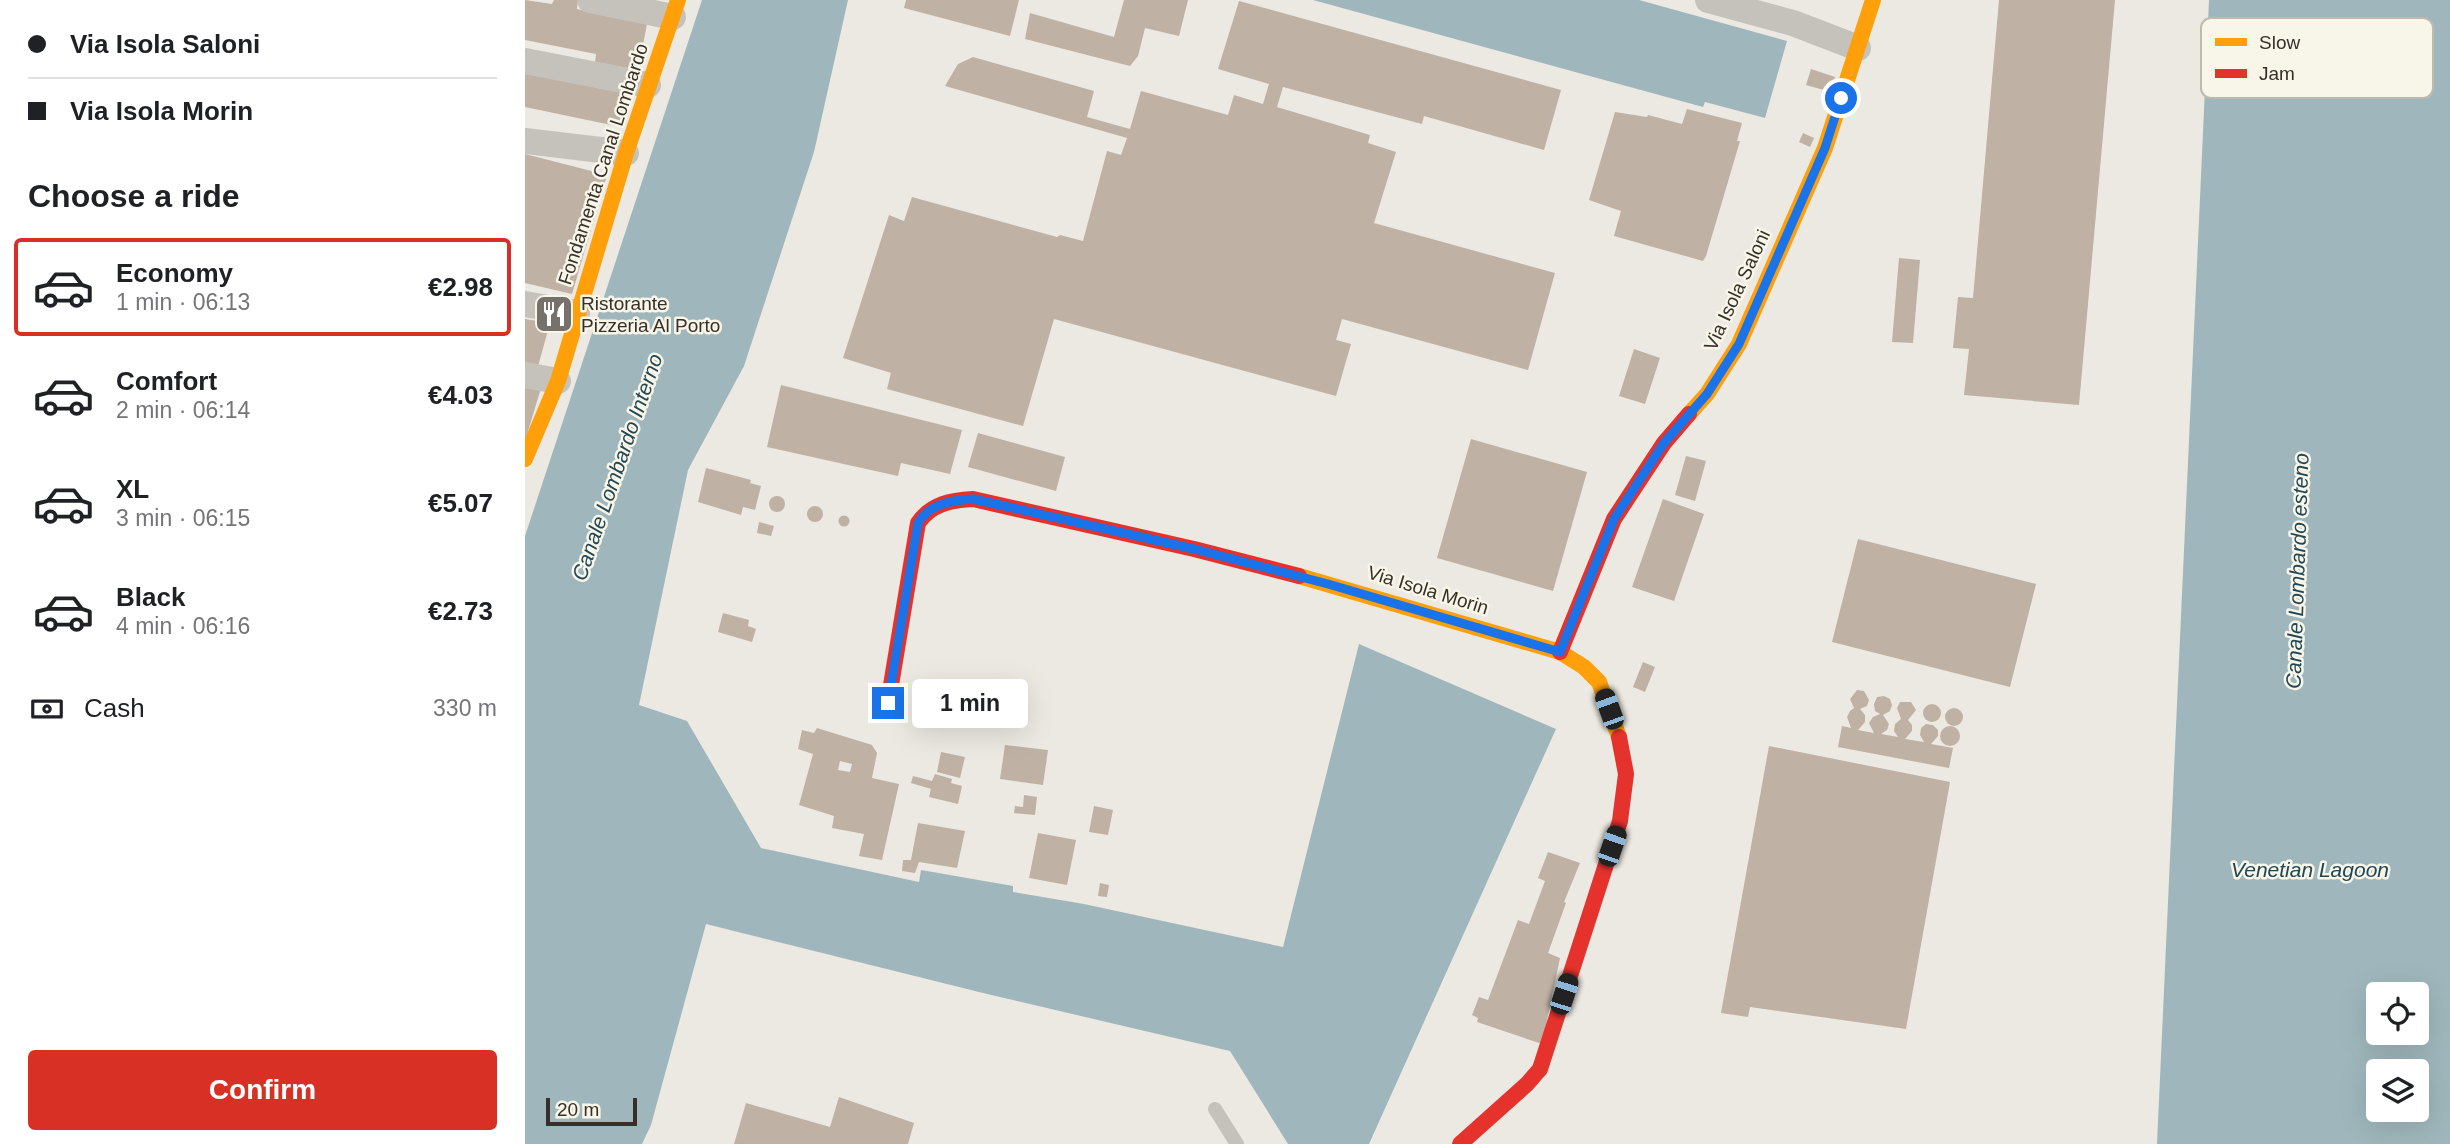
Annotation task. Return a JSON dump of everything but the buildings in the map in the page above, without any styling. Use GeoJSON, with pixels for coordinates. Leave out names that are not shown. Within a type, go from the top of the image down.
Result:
{"type":"FeatureCollection","features":[{"type":"Feature","properties":{"kind":"street"},"geometry":{"type":"LineString","coordinates":[[590,0],[675,8]]}},
{"type":"Feature","properties":{"kind":"street"},"geometry":{"type":"LineString","coordinates":[[1708,0],[1793,23],[1858,48]]}},
{"type":"Feature","properties":{"kind":"street","name":"Via Isola Saloni"},"geometry":{"type":"LineString","coordinates":[[1560,652],[1614,519],[1664,443],[1707,394],[1739,344],[1825,148],[1873,0]]}},
{"type":"Feature","properties":{"kind":"street","name":"Fondamenta Canal Lombardo"},"geometry":{"type":"LineString","coordinates":[[525,459],[558,381],[626,153],[675,8]]}},
{"type":"Feature","properties":{"kind":"street"},"geometry":{"type":"LineString","coordinates":[[525,61],[648,85]]}},
{"type":"Feature","properties":{"kind":"street"},"geometry":{"type":"LineString","coordinates":[[525,141],[626,153]]}},
{"type":"Feature","properties":{"kind":"street"},"geometry":{"type":"LineString","coordinates":[[525,304],[577,313]]}},
{"type":"Feature","properties":{"kind":"street"},"geometry":{"type":"LineString","coordinates":[[525,375],[558,381]]}},
{"type":"Feature","properties":{"kind":"street","name":"Via Isola Morin"},"geometry":{"type":"LineString","coordinates":[[888,703],[918,523],[928,510],[958,499],[973,499],[1207,552],[1355,591],[1560,652],[1584,667],[1599,682],[1619,735],[1626,774],[1621,821],[1540,1069],[1460,1144]]}},
{"type":"Feature","properties":{"kind":"lane"},"geometry":{"type":"LineString","coordinates":[[1215,1109],[1237,1144]]}},
{"type":"Feature","properties":{"kind":"water","name":"Canale Lombardo Interno"},"geometry":{"type":"Polygon","coordinates":[[[702,0],[848,0],[814,152],[744,366],[688,470],[639,705],[687,721],[761,848],[919,882],[921,870],[1013,886],[1013,892],[1084,904],[1283,947],[1359,644],[1556,729],[1369,1144],[1288,1144],[1230,1051],[706,924],[651,1125],[642,1144],[525,1144],[525,536],[702,0]]]}},
{"type":"Feature","properties":{"kind":"water"},"geometry":{"type":"Polygon","coordinates":[[[1313,0],[1639,0],[1787,41],[1765,118],[1705,102],[1703,107],[1313,0]]]}},
{"type":"Feature","properties":{"kind":"water","name":"Venetian Lagoon"},"geometry":{"type":"Polygon","coordinates":[[[2209,0],[2450,0],[2450,1144],[2157,1144],[2205,98],[2433,98],[2433,18],[2208,18],[2209,0]]]}},
{"type":"Feature","properties":{"kind":"traffic: slow"},"geometry":{"type":"LineString","coordinates":[[525,459],[558,381],[626,153],[678,0]]}},
{"type":"Feature","properties":{"kind":"traffic: slow"},"geometry":{"type":"LineString","coordinates":[[1689,414],[1707,394],[1739,344],[1825,148],[1873,0]]}},
{"type":"Feature","properties":{"kind":"traffic: slow"},"geometry":{"type":"LineString","coordinates":[[1299,576],[1560,652],[1584,667],[1599,682],[1619,737]]}},
{"type":"Feature","properties":{"kind":"traffic: jam"},"geometry":{"type":"LineString","coordinates":[[1560,652],[1614,519],[1664,443],[1689,414]]}},
{"type":"Feature","properties":{"kind":"traffic: jam"},"geometry":{"type":"LineString","coordinates":[[888,703],[918,523],[929,511],[942,504],[973,499],[1194,549],[1299,576]]}},
{"type":"Feature","properties":{"kind":"traffic: jam"},"geometry":{"type":"LineString","coordinates":[[1460,1144],[1540,1069],[1620,821],[1626,774],[1619,737]]}},
{"type":"Feature","properties":{"kind":"place","name":"Ristorante Pizzeria Al Porto"},"geometry":{"type":"Point","coordinates":[554,314]}},
{"type":"Feature","properties":{"kind":"route"},"geometry":{"type":"LineString","coordinates":[[888,703],[918,523],[928,510],[958,499],[973,499],[1194,549],[1355,591],[1560,652],[1614,519],[1664,443],[1707,394],[1739,344],[1825,148],[1841,98]]}},
{"type":"Feature","properties":{"kind":"water label","name":"Canale Lombardo esteno"},"geometry":{"type":"Point","coordinates":[2297,571]}}]}
